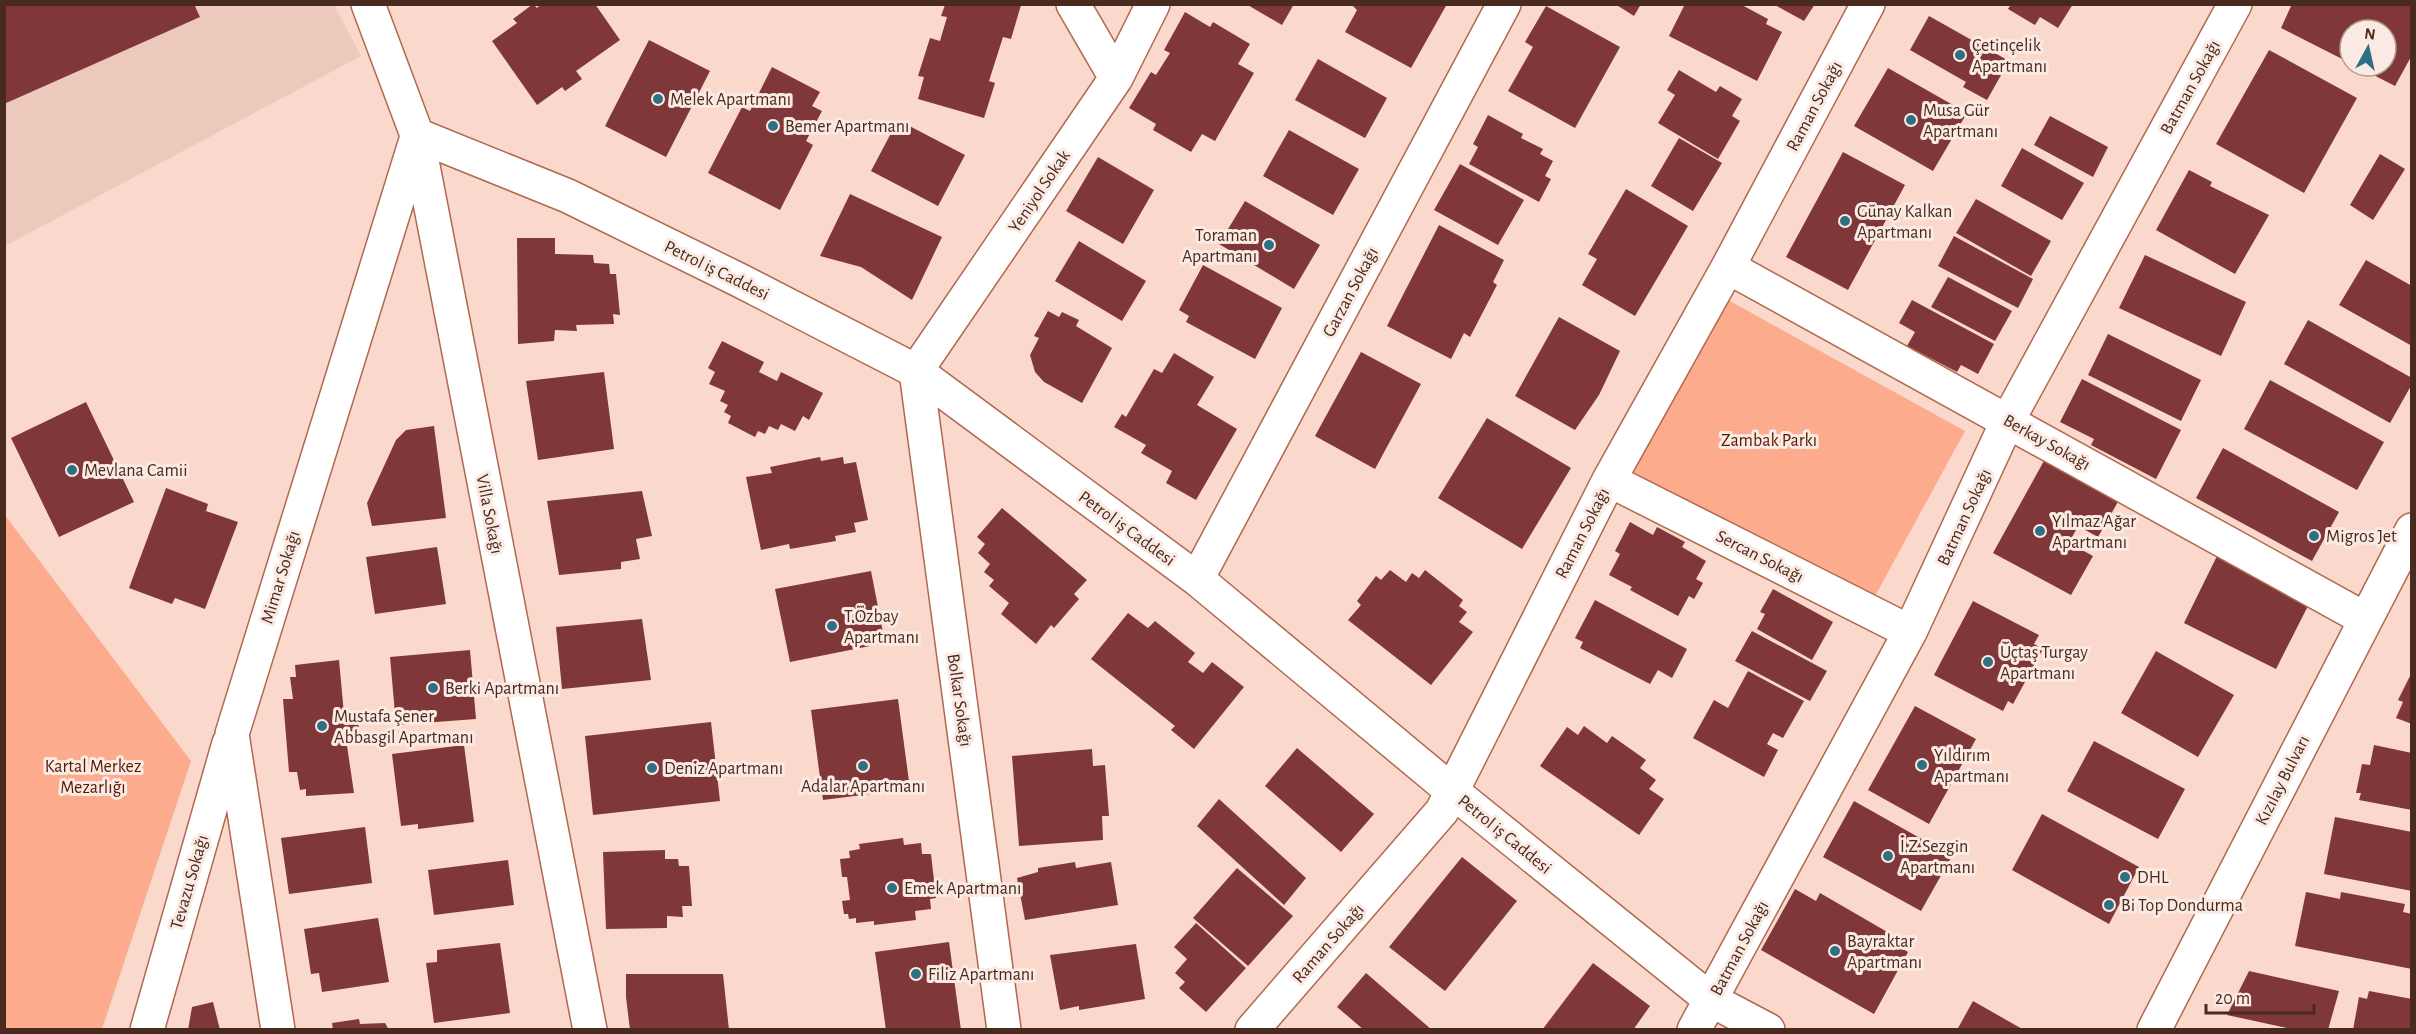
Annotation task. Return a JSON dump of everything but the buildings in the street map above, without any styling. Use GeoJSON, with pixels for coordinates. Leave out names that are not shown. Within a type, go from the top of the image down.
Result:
{"type":"FeatureCollection","features":[{"type":"Feature","properties":{"kind":"street","name":"Villa Sokağı"},"geometry":{"type":"LineString","coordinates":[[368,4],[417,135],[590,1029]]}},
{"type":"Feature","properties":{"kind":"street"},"geometry":{"type":"LineString","coordinates":[[1073,4],[1116,78]]}},
{"type":"Feature","properties":{"kind":"street","name":"Yeniyol Sokak"},"geometry":{"type":"LineString","coordinates":[[916,371],[1116,78],[1153,4]]}},
{"type":"Feature","properties":{"kind":"street","name":"Garzan Sokağı"},"geometry":{"type":"LineString","coordinates":[[1197,579],[1504,4]]}},
{"type":"Feature","properties":{"kind":"street","name":"Raman Sokağı"},"geometry":{"type":"LineString","coordinates":[[1252,1029],[1442,811],[1609,480],[1728,267],[1868,4]]}},
{"type":"Feature","properties":{"kind":"street","name":"Batman Sokağı"},"geometry":{"type":"LineString","coordinates":[[1694,1029],[1910,633],[2008,420],[2235,4]]}},
{"type":"Feature","properties":{"kind":"street","name":"Petrol iş Caddesi"},"geometry":{"type":"LineString","coordinates":[[417,135],[568,196],[916,371],[1197,579],[1452,791],[1711,1000],[1768,1029]]}},
{"type":"Feature","properties":{"kind":"street","name":"Mimar Sokağı"},"geometry":{"type":"LineString","coordinates":[[278,1029],[232,734],[417,135]]}},
{"type":"Feature","properties":{"kind":"street","name":"Berkay Sokağı"},"geometry":{"type":"LineString","coordinates":[[1728,267],[2365,619]]}},
{"type":"Feature","properties":{"kind":"street","name":"Bolkar Sokağı"},"geometry":{"type":"LineString","coordinates":[[916,371],[1004,1029]]}},
{"type":"Feature","properties":{"kind":"street","name":"Sercan Sokağı"},"geometry":{"type":"LineString","coordinates":[[1609,480],[1910,633]]}},
{"type":"Feature","properties":{"kind":"street","name":"Kızılay Bulvarı"},"geometry":{"type":"LineString","coordinates":[[2154,1029],[2412,530]]}},
{"type":"Feature","properties":{"kind":"street","name":"Tevazu Sokağı"},"geometry":{"type":"LineString","coordinates":[[147,1029],[232,734]]}},
{"type":"Feature","properties":{"kind":"shaded area"},"geometry":{"type":"Polygon","coordinates":[[[5,5],[334,5],[361,56],[5,246],[5,5]]]}},
{"type":"Feature","properties":{"kind":"green space","name":"Zambak Parkı"},"geometry":{"type":"Polygon","coordinates":[[[1728,300],[1965,431],[1869,607],[1627,482],[1728,300]]]}},
{"type":"Feature","properties":{"kind":"green space","name":"Kartal Merkez Mezarlığı"},"geometry":{"type":"Polygon","coordinates":[[[4,514],[191,761],[102,1029],[5,1029],[4,514]]]}},
{"type":"Feature","properties":{"kind":"place","name":"Çetinçelik Apartmanı"},"geometry":{"type":"Point","coordinates":[1960,55]}},
{"type":"Feature","properties":{"kind":"place","name":"Melek Apartmanı"},"geometry":{"type":"Point","coordinates":[658,99]}},
{"type":"Feature","properties":{"kind":"place","name":"Musa Gür Apartmanı"},"geometry":{"type":"Point","coordinates":[1911,120]}},
{"type":"Feature","properties":{"kind":"place","name":"Bemer Apartmanı"},"geometry":{"type":"Point","coordinates":[773,126]}},
{"type":"Feature","properties":{"kind":"place","name":"Günay Kalkan Apartmanı"},"geometry":{"type":"Point","coordinates":[1845,221]}},
{"type":"Feature","properties":{"kind":"place","name":"Toraman Apartmanı"},"geometry":{"type":"Point","coordinates":[1269,245]}},
{"type":"Feature","properties":{"kind":"place","name":"Mevlana Camii"},"geometry":{"type":"Point","coordinates":[72,470]}},
{"type":"Feature","properties":{"kind":"place","name":"Yılmaz Ağar Apartmanı"},"geometry":{"type":"Point","coordinates":[2040,531]}},
{"type":"Feature","properties":{"kind":"place","name":"Migros Jet"},"geometry":{"type":"Point","coordinates":[2314,536]}},
{"type":"Feature","properties":{"kind":"place","name":"T.Özbay Apartmanı"},"geometry":{"type":"Point","coordinates":[832,626]}},
{"type":"Feature","properties":{"kind":"place","name":"Üçtaş Turgay Apartmanı"},"geometry":{"type":"Point","coordinates":[1988,662]}},
{"type":"Feature","properties":{"kind":"place","name":"Berki Apartmanı"},"geometry":{"type":"Point","coordinates":[433,688]}},
{"type":"Feature","properties":{"kind":"place","name":"Mustafa Şener Abbasgil Apartmanı"},"geometry":{"type":"Point","coordinates":[322,726]}},
{"type":"Feature","properties":{"kind":"place","name":"Yıldırım Apartmanı"},"geometry":{"type":"Point","coordinates":[1922,765]}},
{"type":"Feature","properties":{"kind":"place","name":"Adalar Apartmanı"},"geometry":{"type":"Point","coordinates":[863,766]}},
{"type":"Feature","properties":{"kind":"place","name":"Deniz Apartmanı"},"geometry":{"type":"Point","coordinates":[652,768]}},
{"type":"Feature","properties":{"kind":"place","name":"İ.Z.Sezgin Apartmanı"},"geometry":{"type":"Point","coordinates":[1888,856]}},
{"type":"Feature","properties":{"kind":"place","name":"DHL"},"geometry":{"type":"Point","coordinates":[2125,877]}},
{"type":"Feature","properties":{"kind":"place","name":"Emek Apartmanı"},"geometry":{"type":"Point","coordinates":[892,888]}},
{"type":"Feature","properties":{"kind":"place","name":"Bi Top Dondurma"},"geometry":{"type":"Point","coordinates":[2109,905]}},
{"type":"Feature","properties":{"kind":"place","name":"Bayraktar Apartmanı"},"geometry":{"type":"Point","coordinates":[1835,951]}},
{"type":"Feature","properties":{"kind":"place","name":"Filiz Apartmanı"},"geometry":{"type":"Point","coordinates":[916,974]}}]}
